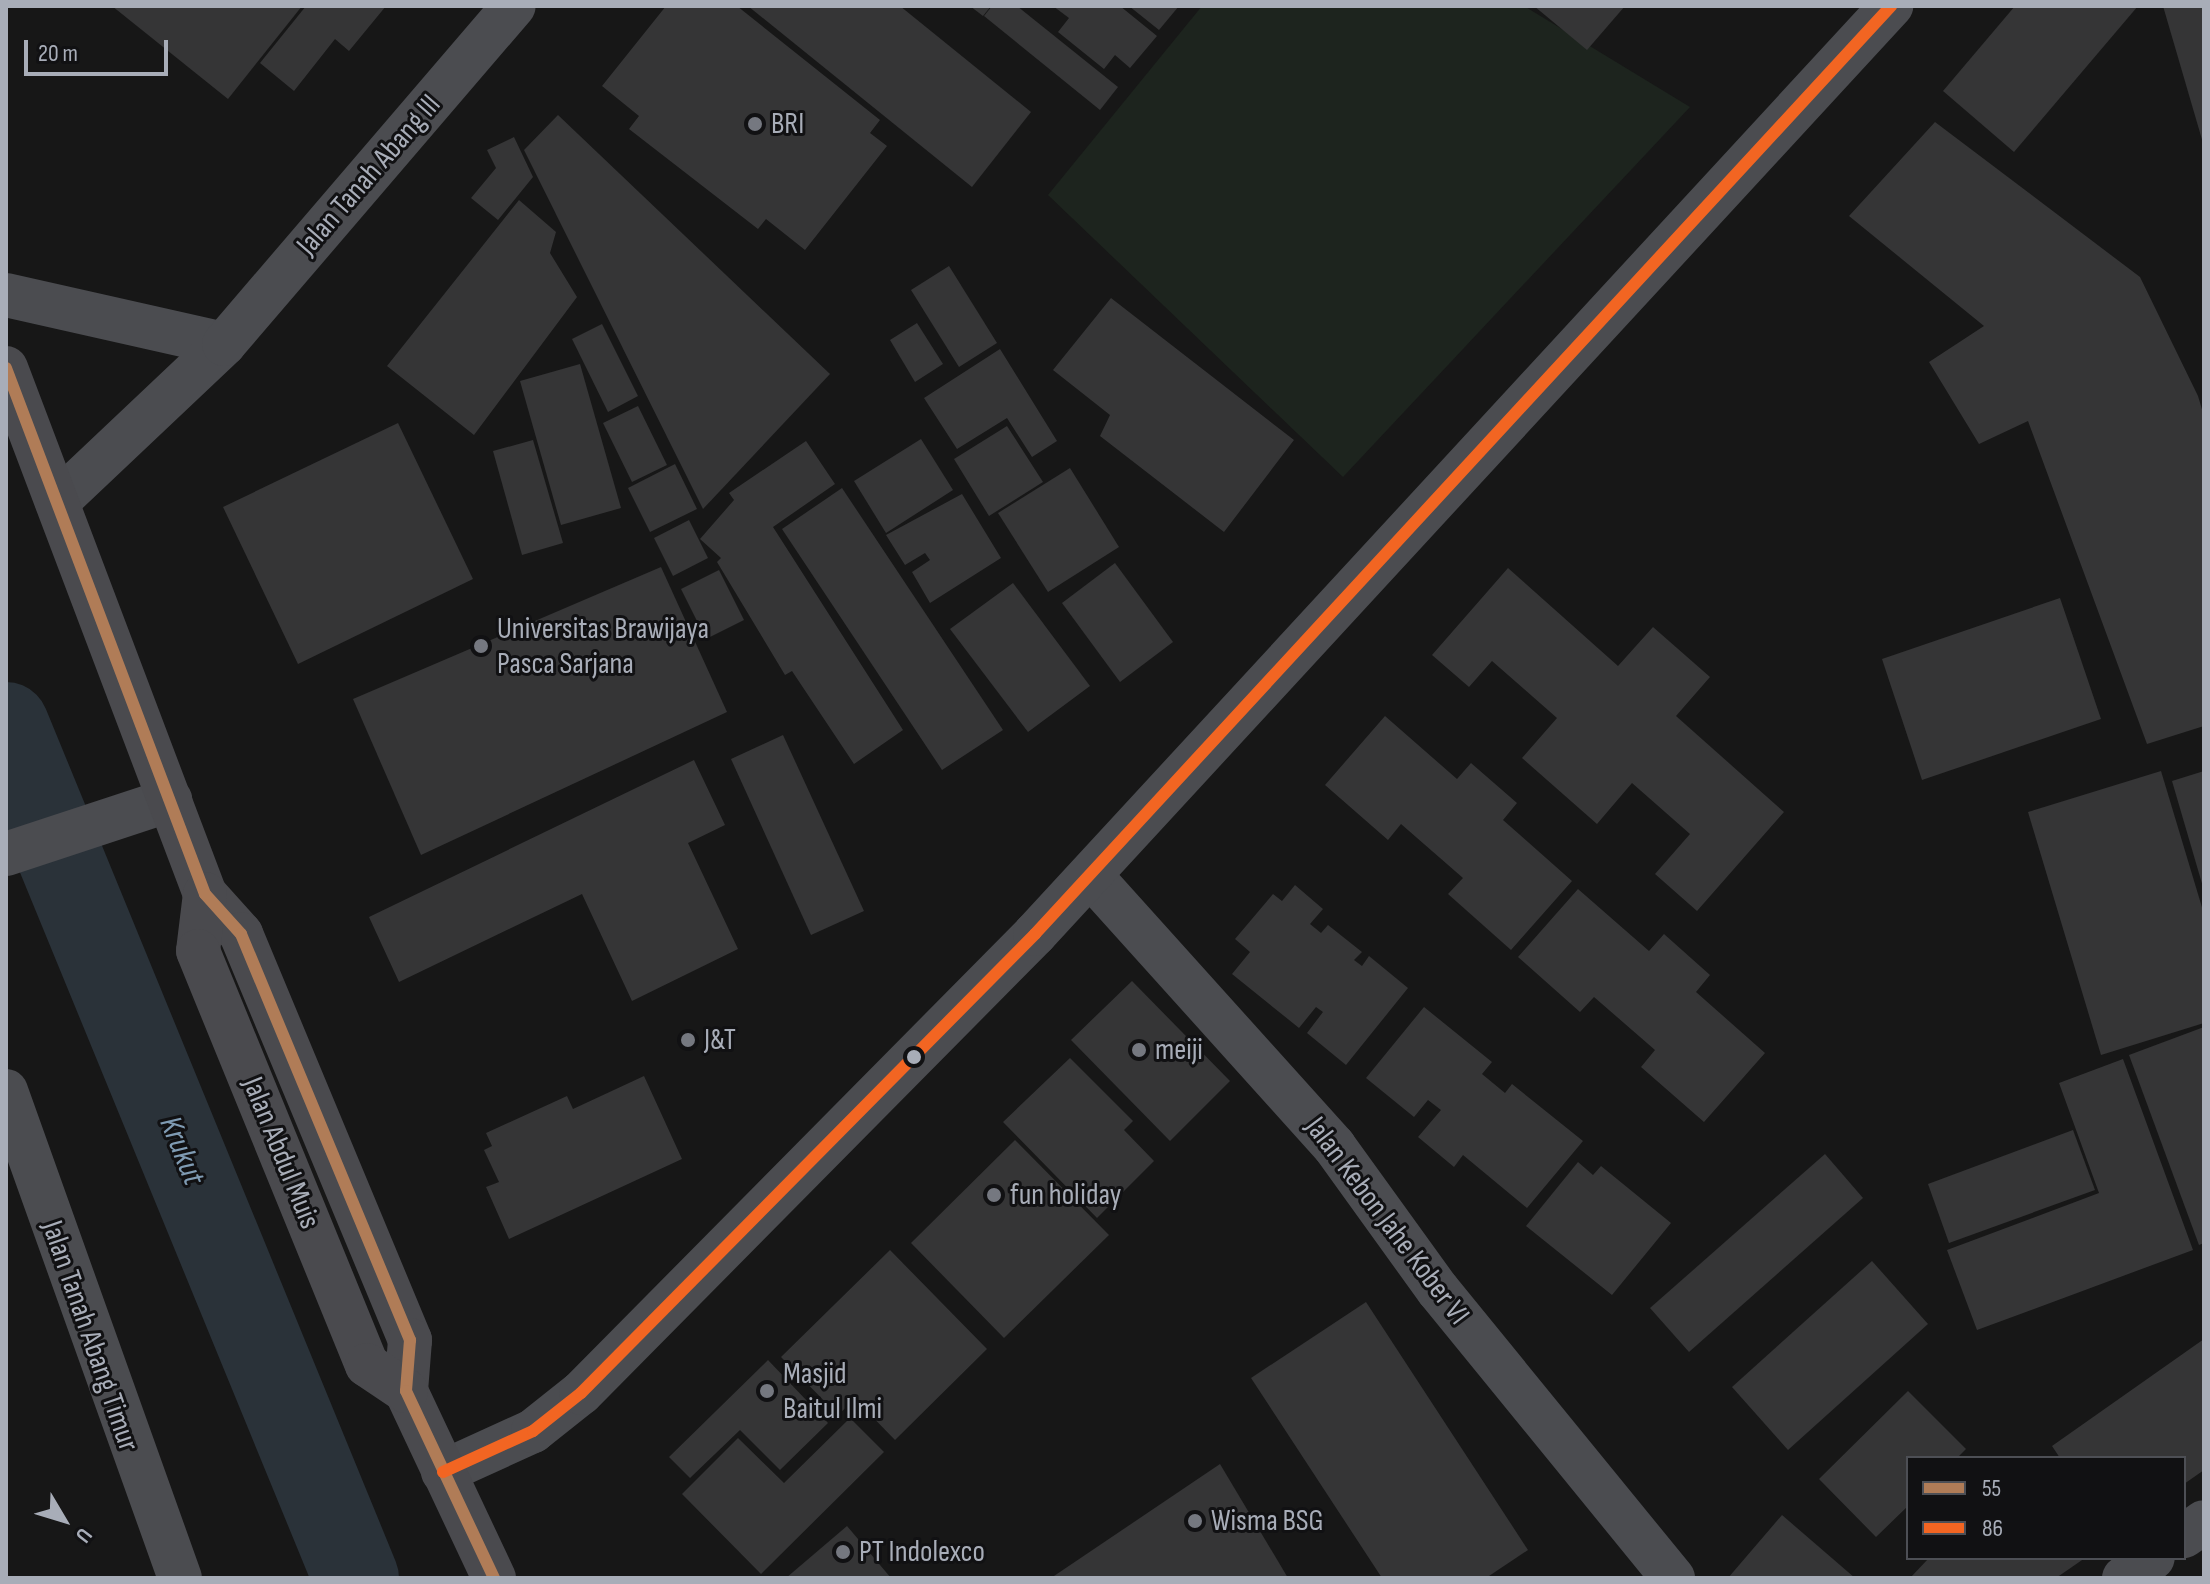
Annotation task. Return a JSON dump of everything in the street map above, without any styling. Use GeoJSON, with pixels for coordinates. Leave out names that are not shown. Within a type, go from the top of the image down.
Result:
{"type":"FeatureCollection","features":[{"type":"Feature","properties":{"kind":"main road","name":"Jalan Abdul Muis"},"geometry":{"type":"LineString","coordinates":[[6,368],[205,894],[241,934],[406,1332],[406,1391],[494,1578]]}},
{"type":"Feature","properties":{"kind":"street","name":"Jalan Tanah Abang III"},"geometry":{"type":"LineString","coordinates":[[57,502],[224,344],[514,6]]}},
{"type":"Feature","properties":{"kind":"street"},"geometry":{"type":"LineString","coordinates":[[443,1472],[533,1431],[581,1393],[1090,875],[1891,6]]}},
{"type":"Feature","properties":{"kind":"street"},"geometry":{"type":"LineString","coordinates":[[6,295],[224,344]]}},
{"type":"Feature","properties":{"kind":"street"},"geometry":{"type":"LineString","coordinates":[[6,854],[170,800]]}},
{"type":"Feature","properties":{"kind":"street","name":"Jalan Kebon Jahe Kober VI"},"geometry":{"type":"LineString","coordinates":[[1090,875],[1334,1146],[1438,1290],[1673,1578]]}},
{"type":"Feature","properties":{"kind":"street","name":"Jalan Tanah Abang Timur"},"geometry":{"type":"LineString","coordinates":[[6,1091],[180,1578]]}},
{"type":"Feature","properties":{"kind":"street"},"geometry":{"type":"LineString","coordinates":[[2186,1535],[2204,1522]]}},
{"type":"Feature","properties":{"kind":"street"},"geometry":{"type":"LineString","coordinates":[[2124,1578],[2150,1560]]}},
{"type":"Feature","properties":{"kind":"shaded area"},"geometry":{"type":"Polygon","coordinates":[[[1202,6],[1524,6],[1690,107],[1343,477],[1048,195],[1202,6]]]}},
{"type":"Feature","properties":{"kind":"building"},"geometry":{"type":"Polygon","coordinates":[[[112,6],[302,6],[228,99],[112,6]]]}},
{"type":"Feature","properties":{"kind":"building"},"geometry":{"type":"Polygon","coordinates":[[[306,6],[386,6],[349,51],[335,39],[294,91],[260,63],[306,6]]]}},
{"type":"Feature","properties":{"kind":"building","name":"BRI"},"geometry":{"type":"Polygon","coordinates":[[[666,6],[737,6],[880,120],[870,133],[887,146],[805,250],[766,219],[758,229],[629,129],[639,116],[602,86],[666,6]]]}},
{"type":"Feature","properties":{"kind":"building"},"geometry":{"type":"Polygon","coordinates":[[[748,6],[900,6],[1031,112],[972,187],[748,6]]]}},
{"type":"Feature","properties":{"kind":"building"},"geometry":{"type":"Polygon","coordinates":[[[970,6],[991,6],[983,16],[970,6]]]}},
{"type":"Feature","properties":{"kind":"building"},"geometry":{"type":"Polygon","coordinates":[[[992,6],[1017,6],[1118,87],[1100,110],[984,16],[992,6]]]}},
{"type":"Feature","properties":{"kind":"building"},"geometry":{"type":"Polygon","coordinates":[[[1053,6],[1120,6],[1157,36],[1130,68],[1115,55],[1104,69],[1058,32],[1069,18],[1053,6]]]}},
{"type":"Feature","properties":{"kind":"building"},"geometry":{"type":"Polygon","coordinates":[[[1129,6],[1179,6],[1159,30],[1129,6]]]}},
{"type":"Feature","properties":{"kind":"building"},"geometry":{"type":"Polygon","coordinates":[[[1534,6],[1625,6],[1587,50],[1534,6]]]}},
{"type":"Feature","properties":{"kind":"building"},"geometry":{"type":"Polygon","coordinates":[[[2015,6],[2138,6],[2014,152],[1943,91],[2015,6]]]}},
{"type":"Feature","properties":{"kind":"building"},"geometry":{"type":"Polygon","coordinates":[[[2163,6],[2204,6],[2204,143],[2203,143],[2163,6]]]}},
{"type":"Feature","properties":{"kind":"building"},"geometry":{"type":"Polygon","coordinates":[[[558,115],[830,374],[703,509],[524,150],[558,115]]]}},
{"type":"Feature","properties":{"kind":"building"},"geometry":{"type":"Polygon","coordinates":[[[1935,122],[2140,277],[2198,396],[2204,416],[2204,726],[2147,744],[2028,421],[1979,444],[1929,362],[1984,326],[1849,216],[1935,122]]]}},
{"type":"Feature","properties":{"kind":"building"},"geometry":{"type":"Polygon","coordinates":[[[514,137],[533,177],[498,220],[471,198],[496,168],[487,150],[514,137]]]}},
{"type":"Feature","properties":{"kind":"building"},"geometry":{"type":"Polygon","coordinates":[[[519,200],[556,232],[550,253],[577,297],[474,435],[387,366],[519,200]]]}},
{"type":"Feature","properties":{"kind":"building"},"geometry":{"type":"Polygon","coordinates":[[[949,266],[997,343],[959,367],[911,290],[949,266]]]}},
{"type":"Feature","properties":{"kind":"building"},"geometry":{"type":"Polygon","coordinates":[[[1111,298],[1294,440],[1224,532],[1100,436],[1110,415],[1053,370],[1111,298]]]}},
{"type":"Feature","properties":{"kind":"building"},"geometry":{"type":"Polygon","coordinates":[[[917,323],[943,364],[915,382],[890,340],[917,323]]]}},
{"type":"Feature","properties":{"kind":"building"},"geometry":{"type":"Polygon","coordinates":[[[602,324],[638,396],[608,412],[572,339],[602,324]]]}},
{"type":"Feature","properties":{"kind":"building"},"geometry":{"type":"Polygon","coordinates":[[[1000,349],[1057,441],[1032,457],[1007,418],[957,449],[924,398],[1000,349]]]}},
{"type":"Feature","properties":{"kind":"building"},"geometry":{"type":"Polygon","coordinates":[[[580,364],[621,508],[561,525],[520,381],[580,364]]]}},
{"type":"Feature","properties":{"kind":"building"},"geometry":{"type":"Polygon","coordinates":[[[638,406],[667,465],[632,482],[603,423],[638,406]]]}},
{"type":"Feature","properties":{"kind":"building"},"geometry":{"type":"Polygon","coordinates":[[[398,423],[473,579],[298,664],[223,507],[398,423]]]}},
{"type":"Feature","properties":{"kind":"building"},"geometry":{"type":"Polygon","coordinates":[[[1007,426],[1043,482],[989,516],[954,459],[1007,426]]]}},
{"type":"Feature","properties":{"kind":"building"},"geometry":{"type":"Polygon","coordinates":[[[921,439],[953,490],[886,533],[854,481],[921,439]]]}},
{"type":"Feature","properties":{"kind":"building"},"geometry":{"type":"Polygon","coordinates":[[[533,440],[563,543],[522,555],[493,451],[533,440]]]}},
{"type":"Feature","properties":{"kind":"building"},"geometry":{"type":"Polygon","coordinates":[[[806,441],[835,484],[773,527],[903,730],[854,764],[792,671],[785,675],[717,562],[721,558],[700,539],[734,500],[729,493],[806,441]]]}},
{"type":"Feature","properties":{"kind":"building"},"geometry":{"type":"Polygon","coordinates":[[[675,464],[697,509],[650,532],[628,488],[675,464]]]}},
{"type":"Feature","properties":{"kind":"building"},"geometry":{"type":"Polygon","coordinates":[[[1070,468],[1119,547],[1048,592],[998,513],[1070,468]]]}},
{"type":"Feature","properties":{"kind":"building"},"geometry":{"type":"Polygon","coordinates":[[[842,488],[1003,730],[942,770],[782,529],[842,488]]]}},
{"type":"Feature","properties":{"kind":"building"},"geometry":{"type":"Polygon","coordinates":[[[962,494],[1001,558],[930,603],[912,572],[930,560],[925,553],[905,565],[886,535],[962,494]]]}},
{"type":"Feature","properties":{"kind":"building"},"geometry":{"type":"Polygon","coordinates":[[[689,520],[708,558],[673,576],[654,538],[689,520]]]}},
{"type":"Feature","properties":{"kind":"building"},"geometry":{"type":"Polygon","coordinates":[[[1115,563],[1173,642],[1120,682],[1062,603],[1115,563]]]}},
{"type":"Feature","properties":{"kind":"building"},"geometry":{"type":"Polygon","coordinates":[[[661,567],[727,712],[421,855],[353,699],[661,567]]]}},
{"type":"Feature","properties":{"kind":"building"},"geometry":{"type":"Polygon","coordinates":[[[1508,568],[1618,666],[1653,627],[1710,677],[1676,716],[1784,812],[1697,911],[1655,874],[1690,834],[1632,783],[1597,824],[1522,758],[1557,718],[1492,661],[1469,687],[1432,655],[1508,568]]]}},
{"type":"Feature","properties":{"kind":"building"},"geometry":{"type":"Polygon","coordinates":[[[719,570],[744,620],[706,639],[681,589],[719,570]]]}},
{"type":"Feature","properties":{"kind":"building"},"geometry":{"type":"Polygon","coordinates":[[[1013,583],[1090,686],[1028,732],[950,629],[1013,583]]]}},
{"type":"Feature","properties":{"kind":"building"},"geometry":{"type":"Polygon","coordinates":[[[2060,598],[2101,719],[1922,780],[1882,659],[2060,598]]]}},
{"type":"Feature","properties":{"kind":"building"},"geometry":{"type":"Polygon","coordinates":[[[1385,716],[1457,779],[1471,763],[1517,803],[1503,820],[1572,881],[1511,950],[1448,894],[1463,878],[1401,824],[1388,840],[1325,785],[1385,716]]]}},
{"type":"Feature","properties":{"kind":"building"},"geometry":{"type":"Polygon","coordinates":[[[783,735],[864,911],[811,935],[731,759],[783,735]]]}},
{"type":"Feature","properties":{"kind":"building"},"geometry":{"type":"Polygon","coordinates":[[[694,760],[725,825],[688,843],[738,949],[632,1001],[582,894],[399,982],[369,917],[694,760]]]}},
{"type":"Feature","properties":{"kind":"building"},"geometry":{"type":"Polygon","coordinates":[[[2161,771],[2204,914],[2204,1023],[2101,1055],[2028,812],[2161,771]]]}},
{"type":"Feature","properties":{"kind":"building"},"geometry":{"type":"Polygon","coordinates":[[[2204,771],[2204,887],[2203,887],[2172,781],[2204,771]]]}},
{"type":"Feature","properties":{"kind":"building"},"geometry":{"type":"Polygon","coordinates":[[[1295,885],[1323,909],[1310,924],[1321,933],[1328,925],[1362,952],[1354,960],[1362,966],[1369,956],[1408,988],[1346,1065],[1307,1033],[1323,1012],[1316,1007],[1299,1028],[1232,974],[1250,952],[1235,939],[1273,894],[1282,901],[1295,885]]]}},
{"type":"Feature","properties":{"kind":"building"},"geometry":{"type":"Polygon","coordinates":[[[1578,889],[1649,951],[1664,934],[1710,975],[1696,992],[1765,1053],[1704,1122],[1641,1067],[1655,1050],[1594,997],[1580,1012],[1518,957],[1578,889]]]}},
{"type":"Feature","properties":{"kind":"building"},"geometry":{"type":"Polygon","coordinates":[[[1132,981],[1230,1081],[1170,1141],[1071,1040],[1132,981]]]}},
{"type":"Feature","properties":{"kind":"building"},"geometry":{"type":"Polygon","coordinates":[[[1424,1007],[1492,1062],[1482,1074],[1505,1093],[1512,1084],[1583,1141],[1527,1208],[1463,1155],[1454,1167],[1418,1137],[1441,1110],[1428,1100],[1414,1117],[1366,1078],[1424,1007]]]}},
{"type":"Feature","properties":{"kind":"building"},"geometry":{"type":"Polygon","coordinates":[[[2204,1027],[2204,1243],[2199,1245],[2129,1055],[2204,1027]]]}},
{"type":"Feature","properties":{"kind":"building"},"geometry":{"type":"Polygon","coordinates":[[[1070,1058],[1133,1121],[1124,1130],[1154,1161],[1097,1218],[1003,1122],[1070,1058]]]}},
{"type":"Feature","properties":{"kind":"building"},"geometry":{"type":"Polygon","coordinates":[[[2123,1059],[2193,1250],[1977,1330],[1947,1250],[2099,1193],[2059,1083],[2123,1059]]]}},
{"type":"Feature","properties":{"kind":"building"},"geometry":{"type":"Polygon","coordinates":[[[644,1076],[682,1159],[509,1239],[486,1187],[499,1182],[484,1150],[492,1146],[486,1133],[567,1096],[573,1109],[644,1076]]]}},
{"type":"Feature","properties":{"kind":"building"},"geometry":{"type":"Polygon","coordinates":[[[2073,1130],[2095,1190],[1949,1243],[1928,1184],[2073,1130]]]}},
{"type":"Feature","properties":{"kind":"building"},"geometry":{"type":"Polygon","coordinates":[[[1015,1140],[1109,1235],[1004,1338],[911,1243],[1015,1140]]]}},
{"type":"Feature","properties":{"kind":"building"},"geometry":{"type":"Polygon","coordinates":[[[1825,1154],[1863,1198],[1689,1352],[1650,1308],[1825,1154]]]}},
{"type":"Feature","properties":{"kind":"building"},"geometry":{"type":"Polygon","coordinates":[[[1578,1162],[1593,1175],[1601,1166],[1671,1223],[1612,1295],[1526,1226],[1578,1162]]]}},
{"type":"Feature","properties":{"kind":"building"},"geometry":{"type":"Polygon","coordinates":[[[890,1250],[987,1349],[895,1440],[855,1399],[838,1415],[781,1357],[890,1250]]]}},
{"type":"Feature","properties":{"kind":"building"},"geometry":{"type":"Polygon","coordinates":[[[1872,1261],[1928,1324],[1788,1450],[1732,1387],[1872,1261]]]}},
{"type":"Feature","properties":{"kind":"building"},"geometry":{"type":"Polygon","coordinates":[[[1366,1302],[1528,1550],[1486,1578],[1382,1578],[1251,1378],[1366,1302]]]}},
{"type":"Feature","properties":{"kind":"building"},"geometry":{"type":"Polygon","coordinates":[[[2204,1339],[2204,1470],[2186,1483],[2186,1456],[2059,1456],[2052,1446],[2204,1339]]]}},
{"type":"Feature","properties":{"kind":"building","name":"Masjid Baitul Ilmi"},"geometry":{"type":"Polygon","coordinates":[[[768,1360],[828,1423],[780,1470],[740,1430],[690,1478],[669,1457],[768,1360]]]}},
{"type":"Feature","properties":{"kind":"building"},"geometry":{"type":"Polygon","coordinates":[[[1908,1391],[1966,1449],[1959,1456],[1906,1456],[1906,1508],[1876,1537],[1819,1479],[1908,1391]]]}},
{"type":"Feature","properties":{"kind":"building"},"geometry":{"type":"Polygon","coordinates":[[[850,1418],[884,1452],[761,1574],[682,1494],[738,1438],[784,1483],[850,1418]]]}},
{"type":"Feature","properties":{"kind":"building","name":"Wisma BSG"},"geometry":{"type":"Polygon","coordinates":[[[1220,1464],[1288,1578],[1051,1578],[1220,1464]]]}},
{"type":"Feature","properties":{"kind":"building"},"geometry":{"type":"Polygon","coordinates":[[[1782,1515],[1855,1578],[1728,1578],[1782,1515]]]}},
{"type":"Feature","properties":{"kind":"building","name":"PT Indolexco"},"geometry":{"type":"Polygon","coordinates":[[[847,1526],[891,1578],[786,1578],[847,1526]]]}},
{"type":"Feature","properties":{"kind":"building"},"geometry":{"type":"Polygon","coordinates":[[[1927,1560],[2082,1560],[2056,1578],[1910,1578],[1927,1560]]]}},
{"type":"Feature","properties":{"kind":"waterway","name":"Krukut"},"geometry":{"type":"LineString","coordinates":[[6,725],[356,1578]]}},
{"type":"Feature","properties":{"kind":"transit line","name":"86"},"geometry":{"type":"LineString","coordinates":[[443,1472],[533,1431],[581,1393],[1035,934],[1891,6]]}},
{"type":"Feature","properties":{"kind":"transit line","name":"55"},"geometry":{"type":"LineString","coordinates":[[6,368],[205,894],[241,934],[410,1340],[406,1391],[494,1578]]}},
{"type":"Feature","properties":{"kind":"place","name":"BRI"},"geometry":{"type":"Point","coordinates":[755,124]}},
{"type":"Feature","properties":{"kind":"place","name":"Universitas Brawijaya Pasca Sarjana"},"geometry":{"type":"Point","coordinates":[481,646]}},
{"type":"Feature","properties":{"kind":"place","name":"J&T"},"geometry":{"type":"Point","coordinates":[688,1040]}},
{"type":"Feature","properties":{"kind":"place","name":"meiji"},"geometry":{"type":"Point","coordinates":[1139,1050]}},
{"type":"Feature","properties":{"kind":"place","name":"fun holiday"},"geometry":{"type":"Point","coordinates":[994,1195]}},
{"type":"Feature","properties":{"kind":"place","name":"Masjid Baitul Ilmi"},"geometry":{"type":"Point","coordinates":[767,1391]}},
{"type":"Feature","properties":{"kind":"place","name":"Wisma BSG"},"geometry":{"type":"Point","coordinates":[1195,1521]}},
{"type":"Feature","properties":{"kind":"place","name":"PT Indolexco"},"geometry":{"type":"Point","coordinates":[843,1552]}}]}
